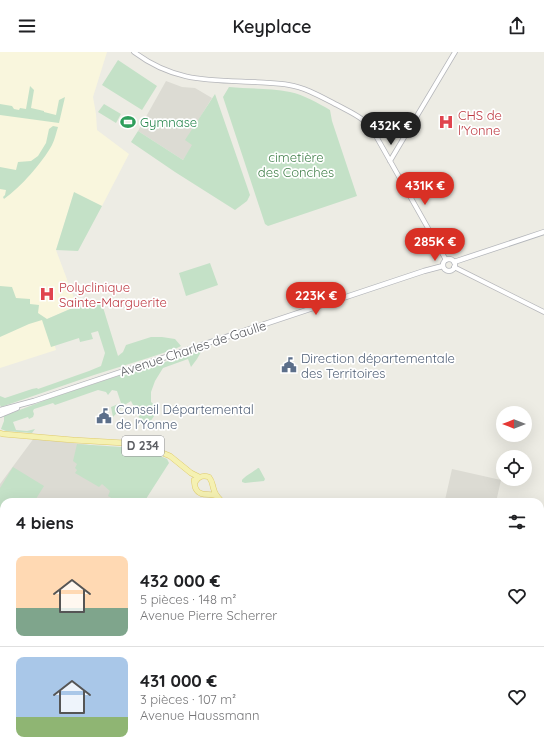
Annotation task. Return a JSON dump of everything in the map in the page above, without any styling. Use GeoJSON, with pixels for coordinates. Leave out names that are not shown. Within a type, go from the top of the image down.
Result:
{"type":"FeatureCollection","features":[{"type":"Feature","properties":{"kind":"main road"},"geometry":{"type":"LineString","coordinates":[[454,265],[453,260],[450,258],[443,263],[445,269],[448,271],[452,270],[454,265],[544,232]]}},
{"type":"Feature","properties":{"kind":"main road","name":"Avenue Charles de Gaulle"},"geometry":{"type":"LineString","coordinates":[[0,410],[34,401],[424,271],[443,266]]}},
{"type":"Feature","properties":{"kind":"main road","name":"Avenue Charles de Gaulle"},"geometry":{"type":"LineString","coordinates":[[0,415],[34,401]]}},
{"type":"Feature","properties":{"kind":"main road","name":"D 234"},"geometry":{"type":"LineString","coordinates":[[0,433],[125,443],[148,447],[170,456],[191,473],[199,477]]}},
{"type":"Feature","properties":{"kind":"main road","name":"D 234"},"geometry":{"type":"LineString","coordinates":[[191,473],[195,482]]}},
{"type":"Feature","properties":{"kind":"main road"},"geometry":{"type":"LineString","coordinates":[[199,477],[209,477],[217,496],[201,494],[198,492],[195,487],[195,482],[199,477]]}},
{"type":"Feature","properties":{"kind":"main road"},"geometry":{"type":"LineString","coordinates":[[207,494],[212,490],[213,486]]}},
{"type":"Feature","properties":{"kind":"street"},"geometry":{"type":"LineString","coordinates":[[134,52],[159,68],[186,77],[207,80],[278,83],[296,86],[307,90],[362,119],[372,129],[446,260]]}},
{"type":"Feature","properties":{"kind":"street"},"geometry":{"type":"LineString","coordinates":[[390,161],[454,54]]}},
{"type":"Feature","properties":{"kind":"street"},"geometry":{"type":"LineString","coordinates":[[454,265],[544,312]]}},
{"type":"Feature","properties":{"kind":"shaded area"},"geometry":{"type":"Polygon","coordinates":[[[0,52],[107,52],[93,97],[97,130],[129,154],[102,206],[74,193],[56,250],[77,306],[47,319],[56,350],[0,368],[0,52]]]}},
{"type":"Feature","properties":{"kind":"shaded area"},"geometry":{"type":"Polygon","coordinates":[[[166,81],[182,87],[195,88],[212,98],[186,140],[193,145],[183,160],[138,131],[166,81]]]}},
{"type":"Feature","properties":{"kind":"shaded area"},"geometry":{"type":"Polygon","coordinates":[[[34,438],[128,450],[167,461],[146,498],[0,498],[0,484],[34,438]]]}},
{"type":"Feature","properties":{"kind":"shaded area"},"geometry":{"type":"Polygon","coordinates":[[[452,469],[496,479],[496,486],[500,486],[497,498],[445,498],[452,469]]]}},
{"type":"Feature","properties":{"kind":"green space"},"geometry":{"type":"Polygon","coordinates":[[[118,60],[157,86],[142,110],[102,85],[118,60]]]}},
{"type":"Feature","properties":{"kind":"green space"},"geometry":{"type":"Polygon","coordinates":[[[30,86],[34,90],[31,108],[56,115],[59,100],[65,97],[59,123],[0,115],[0,104],[12,106],[14,109],[19,110],[20,108],[26,109],[30,86]]]}},
{"type":"Feature","properties":{"kind":"green space","name":"cimetière des Conches"},"geometry":{"type":"Polygon","coordinates":[[[229,87],[295,93],[306,97],[330,110],[332,121],[357,196],[268,226],[265,224],[223,97],[229,87]]]}},
{"type":"Feature","properties":{"kind":"green space"},"geometry":{"type":"Polygon","coordinates":[[[215,94],[250,195],[247,201],[235,210],[131,142],[138,131],[183,160],[192,145],[185,140],[215,94]]]}},
{"type":"Feature","properties":{"kind":"green space"},"geometry":{"type":"Polygon","coordinates":[[[104,104],[121,114],[116,123],[98,112],[104,104]]]}},
{"type":"Feature","properties":{"kind":"green space"},"geometry":{"type":"Polygon","coordinates":[[[53,126],[58,127],[53,143],[48,152],[24,181],[4,199],[3,197],[6,190],[0,189],[0,167],[16,170],[18,162],[31,161],[38,156],[46,143],[49,129],[53,126]]]}},
{"type":"Feature","properties":{"kind":"green space"},"geometry":{"type":"Polygon","coordinates":[[[74,192],[102,206],[78,251],[56,250],[74,192]]]}},
{"type":"Feature","properties":{"kind":"green space"},"geometry":{"type":"Polygon","coordinates":[[[210,263],[218,285],[186,296],[179,273],[210,263]]]}},
{"type":"Feature","properties":{"kind":"green space"},"geometry":{"type":"Polygon","coordinates":[[[0,286],[12,287],[16,298],[30,299],[30,304],[39,305],[38,313],[47,319],[77,306],[102,304],[118,356],[123,352],[126,345],[151,337],[175,339],[181,346],[1,407],[0,396],[5,398],[32,389],[38,389],[89,371],[101,366],[105,353],[98,331],[91,333],[93,339],[80,342],[79,338],[51,347],[42,320],[0,337],[0,286]]]}},
{"type":"Feature","properties":{"kind":"green space"},"geometry":{"type":"Polygon","coordinates":[[[202,350],[191,367],[188,359],[163,368],[155,381],[151,392],[151,402],[159,409],[145,429],[131,401],[123,406],[113,417],[111,407],[121,403],[117,391],[112,390],[108,395],[106,392],[98,390],[55,405],[53,403],[34,409],[33,417],[29,419],[28,417],[13,422],[16,430],[27,431],[35,429],[32,433],[6,431],[1,429],[4,416],[51,398],[202,350]]]}},
{"type":"Feature","properties":{"kind":"green space"},"geometry":{"type":"Polygon","coordinates":[[[77,444],[136,448],[167,459],[169,463],[147,498],[111,498],[108,496],[110,491],[102,484],[99,487],[75,473],[77,470],[75,468],[77,464],[73,461],[77,444]]]}},
{"type":"Feature","properties":{"kind":"green space"},"geometry":{"type":"Polygon","coordinates":[[[13,467],[44,486],[36,498],[0,498],[0,488],[13,467]]]}},
{"type":"Feature","properties":{"kind":"green space"},"geometry":{"type":"Polygon","coordinates":[[[258,468],[265,479],[264,481],[242,482],[243,478],[258,468]]]}},
{"type":"Feature","properties":{"kind":"place","name":"Gymnase"},"geometry":{"type":"Point","coordinates":[128,122]}},
{"type":"Feature","properties":{"kind":"place","name":"CHS de l'Yonne"},"geometry":{"type":"Point","coordinates":[446,122]}},
{"type":"Feature","properties":{"kind":"place","name":"Polyclinique Sainte-Marguerite"},"geometry":{"type":"Point","coordinates":[47,294]}},
{"type":"Feature","properties":{"kind":"place","name":"Direction départementale des Territoires"},"geometry":{"type":"Point","coordinates":[289,365]}},
{"type":"Feature","properties":{"kind":"place","name":"Conseil Départemental de l'Yonne"},"geometry":{"type":"Point","coordinates":[104,416]}}]}
